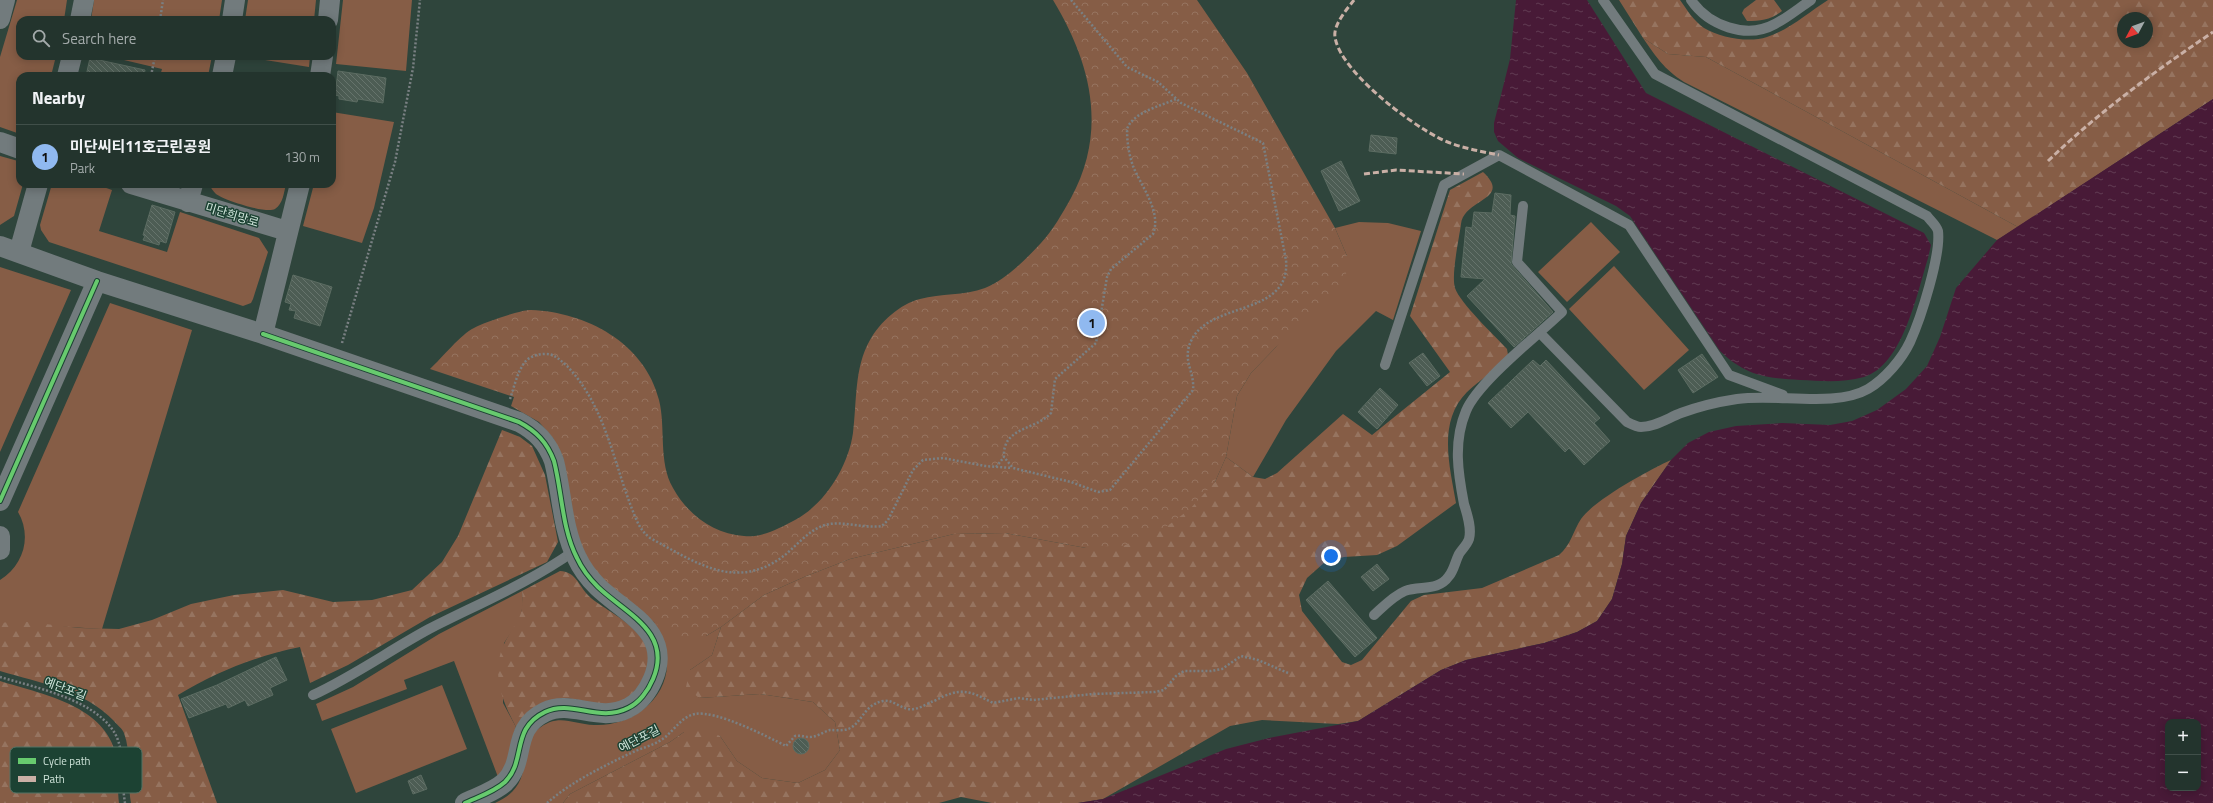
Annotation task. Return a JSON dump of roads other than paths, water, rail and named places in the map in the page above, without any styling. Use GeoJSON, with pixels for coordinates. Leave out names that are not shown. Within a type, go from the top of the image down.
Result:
{"type":"FeatureCollection","features":[{"type":"Feature","properties":{"kind":"street"},"geometry":{"type":"LineString","coordinates":[[0,20],[5,0]]}},
{"type":"Feature","properties":{"kind":"street"},"geometry":{"type":"LineString","coordinates":[[81,16],[84,0]]}},
{"type":"Feature","properties":{"kind":"street"},"geometry":{"type":"LineString","coordinates":[[233,16],[235,0]]}},
{"type":"Feature","properties":{"kind":"street"},"geometry":{"type":"LineString","coordinates":[[328,16],[330,0]]}},
{"type":"Feature","properties":{"kind":"street"},"geometry":{"type":"LineString","coordinates":[[68,72],[71,60]]}},
{"type":"Feature","properties":{"kind":"street"},"geometry":{"type":"LineString","coordinates":[[223,72],[225,60]]}},
{"type":"Feature","properties":{"kind":"street"},"geometry":{"type":"LineString","coordinates":[[321,72],[322,60]]}},
{"type":"Feature","properties":{"kind":"street"},"geometry":{"type":"LineString","coordinates":[[0,142],[16,148]]}},
{"type":"Feature","properties":{"kind":"street"},"geometry":{"type":"LineString","coordinates":[[19,252],[37,188]]}},
{"type":"Feature","properties":{"kind":"street","name":"미단희망로"},"geometry":{"type":"LineString","coordinates":[[158,188],[191,193],[287,231]]}},
{"type":"Feature","properties":{"kind":"street"},"geometry":{"type":"LineString","coordinates":[[262,334],[299,188]]}},
{"type":"Feature","properties":{"kind":"street"},"geometry":{"type":"LineString","coordinates":[[0,246],[97,281],[262,334],[503,416],[533,430],[550,450],[554,461],[574,551],[586,574],[598,587],[640,620],[650,632],[656,647],[656,673],[650,687],[641,698],[629,708],[617,714],[603,715],[560,708],[541,714],[527,727],[520,739],[516,763],[505,782],[492,791],[465,803]]}},
{"type":"Feature","properties":{"kind":"street"},"geometry":{"type":"LineString","coordinates":[[0,502],[97,281]]}},
{"type":"Feature","properties":{"kind":"street"},"geometry":{"type":"LineString","coordinates":[[0,536],[0,550]]}},
{"type":"Feature","properties":{"kind":"lane"},"geometry":{"type":"LineString","coordinates":[[1540,333],[1627,422],[1640,427],[1655,424],[1709,403],[1740,398],[1788,397],[1834,399],[1852,396],[1868,389],[1884,376],[1899,359],[1910,342],[1927,293],[1938,253],[1938,229],[1927,216],[1655,74],[1603,0]]}},
{"type":"Feature","properties":{"kind":"lane"},"geometry":{"type":"LineString","coordinates":[[1691,0],[1705,17],[1716,23],[1746,30],[1760,29],[1775,25],[1810,0]]}},
{"type":"Feature","properties":{"kind":"lane"},"geometry":{"type":"LineString","coordinates":[[1385,365],[1444,185],[1498,156],[1629,225],[1729,375],[1788,397]]}},
{"type":"Feature","properties":{"kind":"lane"},"geometry":{"type":"LineString","coordinates":[[1374,615],[1398,594],[1441,584],[1453,570],[1459,554],[1469,539],[1470,528],[1459,481],[1457,455],[1459,432],[1466,410],[1485,385],[1562,312],[1517,262],[1523,206]]}},
{"type":"Feature","properties":{"kind":"lane"},"geometry":{"type":"LineString","coordinates":[[313,695],[350,677],[429,629],[534,578],[574,551]]}},
{"type":"Feature","properties":{"kind":"water"},"geometry":{"type":"Polygon","coordinates":[[[1516,0],[1587,0],[1646,93],[1924,233],[1931,245],[1928,258],[1906,326],[1889,358],[1877,370],[1864,377],[1840,381],[1767,377],[1748,371],[1720,351],[1630,216],[1616,206],[1518,158],[1498,141],[1494,132],[1494,123],[1510,59],[1516,0]]]}},
{"type":"Feature","properties":{"kind":"water"},"geometry":{"type":"Polygon","coordinates":[[[2213,99],[2213,803],[1078,803],[1103,799],[1226,749],[1269,738],[1358,721],[1441,670],[1466,660],[1544,643],[1577,632],[1597,621],[1612,599],[1622,564],[1626,536],[1641,503],[1671,460],[1688,443],[1709,432],[1736,426],[1782,423],[1830,425],[1852,421],[1877,410],[1906,389],[1927,366],[1940,337],[1956,288],[1997,240],[2213,99]]]}},
{"type":"Feature","properties":{"kind":"place","name":"미단씨티11호근린공원"},"geometry":{"type":"Point","coordinates":[1092,323]}}]}
